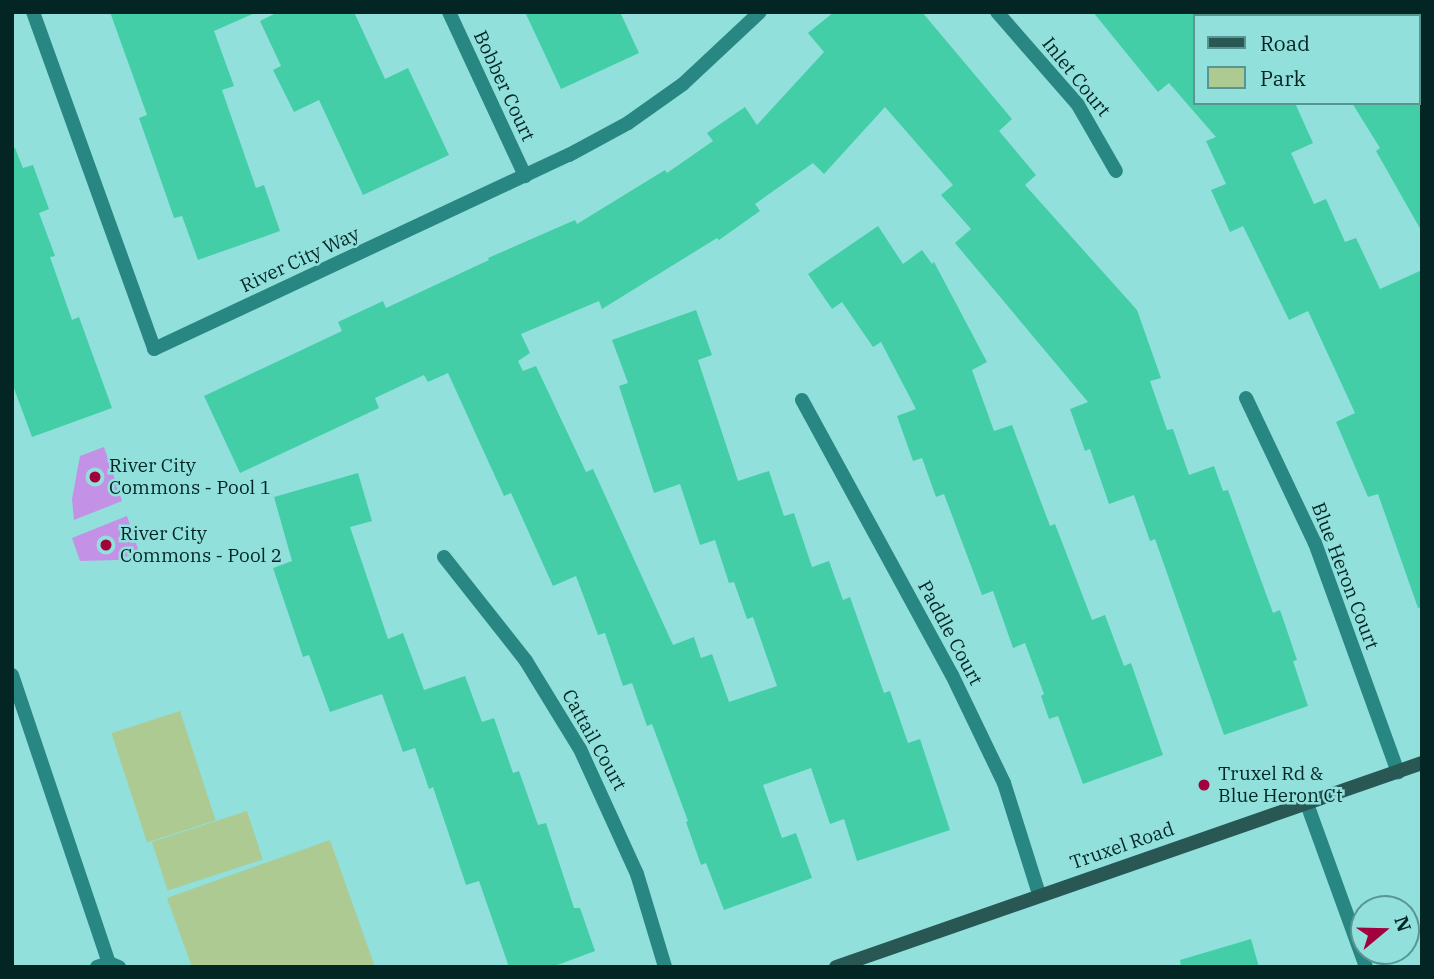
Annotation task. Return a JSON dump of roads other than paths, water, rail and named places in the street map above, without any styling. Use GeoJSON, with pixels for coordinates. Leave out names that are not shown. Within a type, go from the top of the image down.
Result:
{"type":"FeatureCollection","features":[{"type":"Feature","properties":{"kind":"main road","name":"Truxel Road"},"geometry":{"type":"LineString","coordinates":[[836,967],[1039,894],[1422,763]]}},
{"type":"Feature","properties":{"kind":"street","name":"River City Way"},"geometry":{"type":"LineString","coordinates":[[33,12],[154,349],[525,176],[628,123],[683,85],[760,12]]}},
{"type":"Feature","properties":{"kind":"street","name":"Bobber Court"},"geometry":{"type":"LineString","coordinates":[[449,12],[525,176]]}},
{"type":"Feature","properties":{"kind":"street","name":"Inlet Court"},"geometry":{"type":"LineString","coordinates":[[997,12],[1078,105],[1101,141],[1115,171]]}},
{"type":"Feature","properties":{"kind":"street","name":"Blue Heron Court"},"geometry":{"type":"LineString","coordinates":[[1246,398],[1315,543],[1398,772]]}},
{"type":"Feature","properties":{"kind":"street","name":"Paddle Court"},"geometry":{"type":"LineString","coordinates":[[802,400],[952,675],[1003,783],[1039,894]]}},
{"type":"Feature","properties":{"kind":"street","name":"Cattail Court"},"geometry":{"type":"LineString","coordinates":[[444,557],[526,661],[580,749],[637,874],[665,967]]}},
{"type":"Feature","properties":{"kind":"street"},"geometry":{"type":"LineString","coordinates":[[12,675],[108,965]]}},
{"type":"Feature","properties":{"kind":"street"},"geometry":{"type":"LineString","coordinates":[[1307,804],[1366,967]]}},
{"type":"Feature","properties":{"kind":"place","name":"River City Commons - Pool 1"},"geometry":{"type":"Point","coordinates":[95,477]}},
{"type":"Feature","properties":{"kind":"place","name":"River City Commons - Pool 2"},"geometry":{"type":"Point","coordinates":[106,545]}},
{"type":"Feature","properties":{"kind":"place","name":"Truxel Rd & Blue Heron Ct"},"geometry":{"type":"Point","coordinates":[1204,785]}}]}
